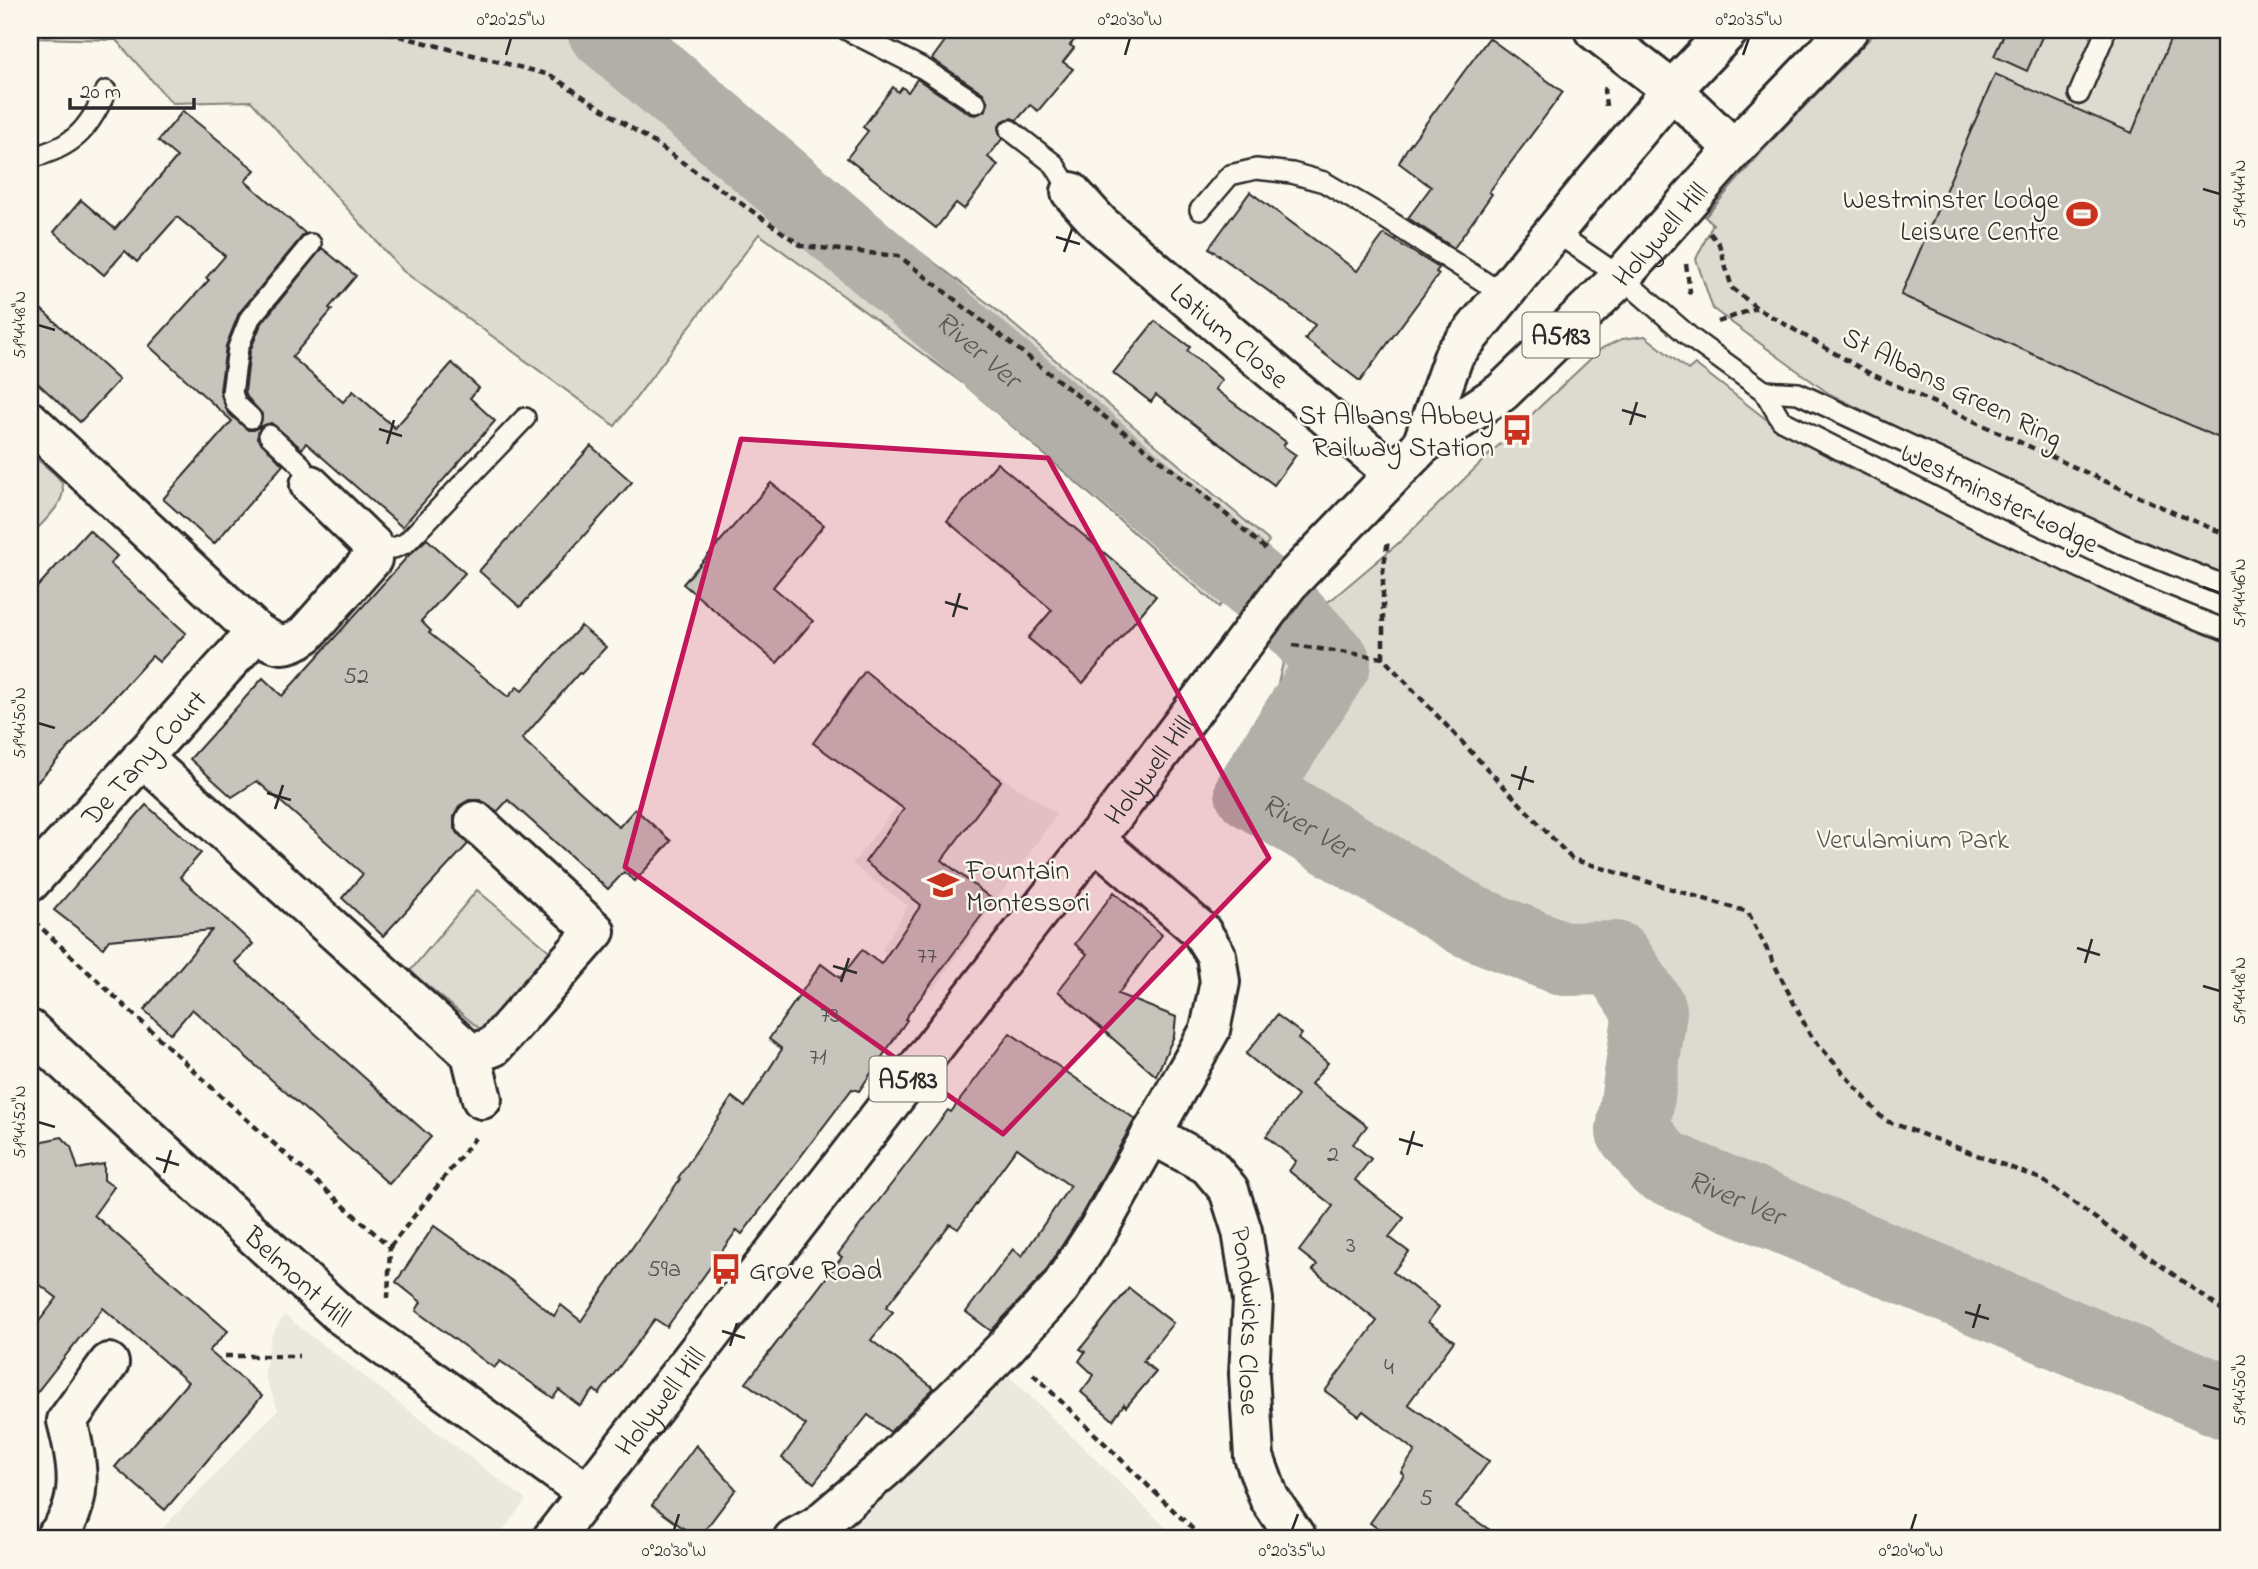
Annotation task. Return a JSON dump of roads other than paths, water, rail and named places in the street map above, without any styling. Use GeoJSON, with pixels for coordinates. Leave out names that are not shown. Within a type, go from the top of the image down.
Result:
{"type":"FeatureCollection","features":[{"type":"Feature","properties":{"kind":"street"},"geometry":{"type":"LineString","coordinates":[[1594,30],[1672,90],[1734,149]]}},
{"type":"Feature","properties":{"kind":"street","name":"Holywell Hill"},"geometry":{"type":"LineString","coordinates":[[1422,445],[1454,355],[1672,90],[1729,30]]}},
{"type":"Feature","properties":{"kind":"street","name":"Holywell Hill"},"geometry":{"type":"LineString","coordinates":[[560,1537],[589,1494],[1262,617],[1279,568],[1393,473],[1422,445],[1502,392],[1621,277],[1734,149],[1848,30]]}},
{"type":"Feature","properties":{"kind":"street","name":"Latium Close"},"geometry":{"type":"LineString","coordinates":[[1071,192],[1100,224],[1393,473]]}},
{"type":"Feature","properties":{"kind":"street"},"geometry":{"type":"LineString","coordinates":[[30,421],[256,632],[275,644],[293,643],[306,634],[372,559],[373,546],[310,485]]}},
{"type":"Feature","properties":{"kind":"street","name":"De Tany Court"},"geometry":{"type":"LineString","coordinates":[[30,882],[256,632]]}},
{"type":"Feature","properties":{"kind":"street"},"geometry":{"type":"LineString","coordinates":[[142,757],[471,1054],[482,1099]]}},
{"type":"Feature","properties":{"kind":"street"},"geometry":{"type":"LineString","coordinates":[[471,1054],[493,1046],[595,931],[475,821]]}},
{"type":"Feature","properties":{"kind":"street"},"geometry":{"type":"LineString","coordinates":[[793,1539],[817,1526],[884,1469],[1005,1348],[1060,1288],[1098,1230],[1210,1030],[1220,982],[1216,955],[1201,931],[1094,839]]}},
{"type":"Feature","properties":{"kind":"street","name":"Belmont Hill"},"geometry":{"type":"LineString","coordinates":[[30,1030],[341,1315],[589,1494]]}},
{"type":"Feature","properties":{"kind":"street","name":"Pondwicks Close"},"geometry":{"type":"LineString","coordinates":[[1151,1134],[1208,1166],[1229,1190],[1242,1231],[1254,1300],[1248,1374],[1254,1457],[1269,1498],[1297,1539]]}},
{"type":"Feature","properties":{"kind":"street"},"geometry":{"type":"LineString","coordinates":[[54,1539],[65,1527],[76,1496],[77,1457],[67,1421],[109,1363]]}},
{"type":"Feature","properties":{"kind":"lane"},"geometry":{"type":"LineString","coordinates":[[847,30],[923,69],[976,103]]}},
{"type":"Feature","properties":{"kind":"lane"},"geometry":{"type":"LineString","coordinates":[[2079,94],[2104,30]]}},
{"type":"Feature","properties":{"kind":"lane"},"geometry":{"type":"LineString","coordinates":[[30,158],[71,142],[94,118],[106,91]]}},
{"type":"Feature","properties":{"kind":"lane"},"geometry":{"type":"LineString","coordinates":[[1010,130],[1054,164],[1071,192]]}},
{"type":"Feature","properties":{"kind":"lane"},"geometry":{"type":"LineString","coordinates":[[1200,210],[1230,175],[1256,169],[1293,173],[1324,182],[1503,294]]}},
{"type":"Feature","properties":{"kind":"lane","name":"Westminster Lodge"},"geometry":{"type":"LineString","coordinates":[[1555,232],[1621,277],[1690,338],[1764,391],[1782,420],[1981,521],[2142,597],[2228,631]]}},
{"type":"Feature","properties":{"kind":"lane"},"geometry":{"type":"LineString","coordinates":[[251,418],[236,404],[232,393],[238,348],[250,318],[311,244]]}},
{"type":"Feature","properties":{"kind":"lane","name":"Westminster Lodge"},"geometry":{"type":"LineString","coordinates":[[1764,391],[1798,393],[2126,546],[2228,587]]}},
{"type":"Feature","properties":{"kind":"lane"},"geometry":{"type":"LineString","coordinates":[[373,546],[394,548],[406,543],[525,418]]}},
{"type":"Feature","properties":{"kind":"lane"},"geometry":{"type":"LineString","coordinates":[[270,435],[301,465],[310,485]]}},
{"type":"Feature","properties":{"kind":"waterway","name":"River Ver"},"geometry":{"type":"LineString","coordinates":[[604,30],[1284,609],[1334,663],[1252,792],[1469,921],[1564,959],[1615,958],[1650,1011],[1633,1131],[1660,1165],[2228,1403]]}},
{"type":"Feature","properties":{"kind":"place","name":"Westminster Lodge Leisure Centre"},"geometry":{"type":"Point","coordinates":[2082,214]}},
{"type":"Feature","properties":{"kind":"place","name":"St Albans Abbey Railway Station"},"geometry":{"type":"Point","coordinates":[1517,430]}},
{"type":"Feature","properties":{"kind":"place","name":"Fountain Montessori"},"geometry":{"type":"Point","coordinates":[943,885]}},
{"type":"Feature","properties":{"kind":"place","name":"Grove Road"},"geometry":{"type":"Point","coordinates":[726,1269]}},
{"type":"Feature","properties":{"kind":"park label","name":"Verulamium Park"},"geometry":{"type":"Point","coordinates":[1913,838]}}]}
